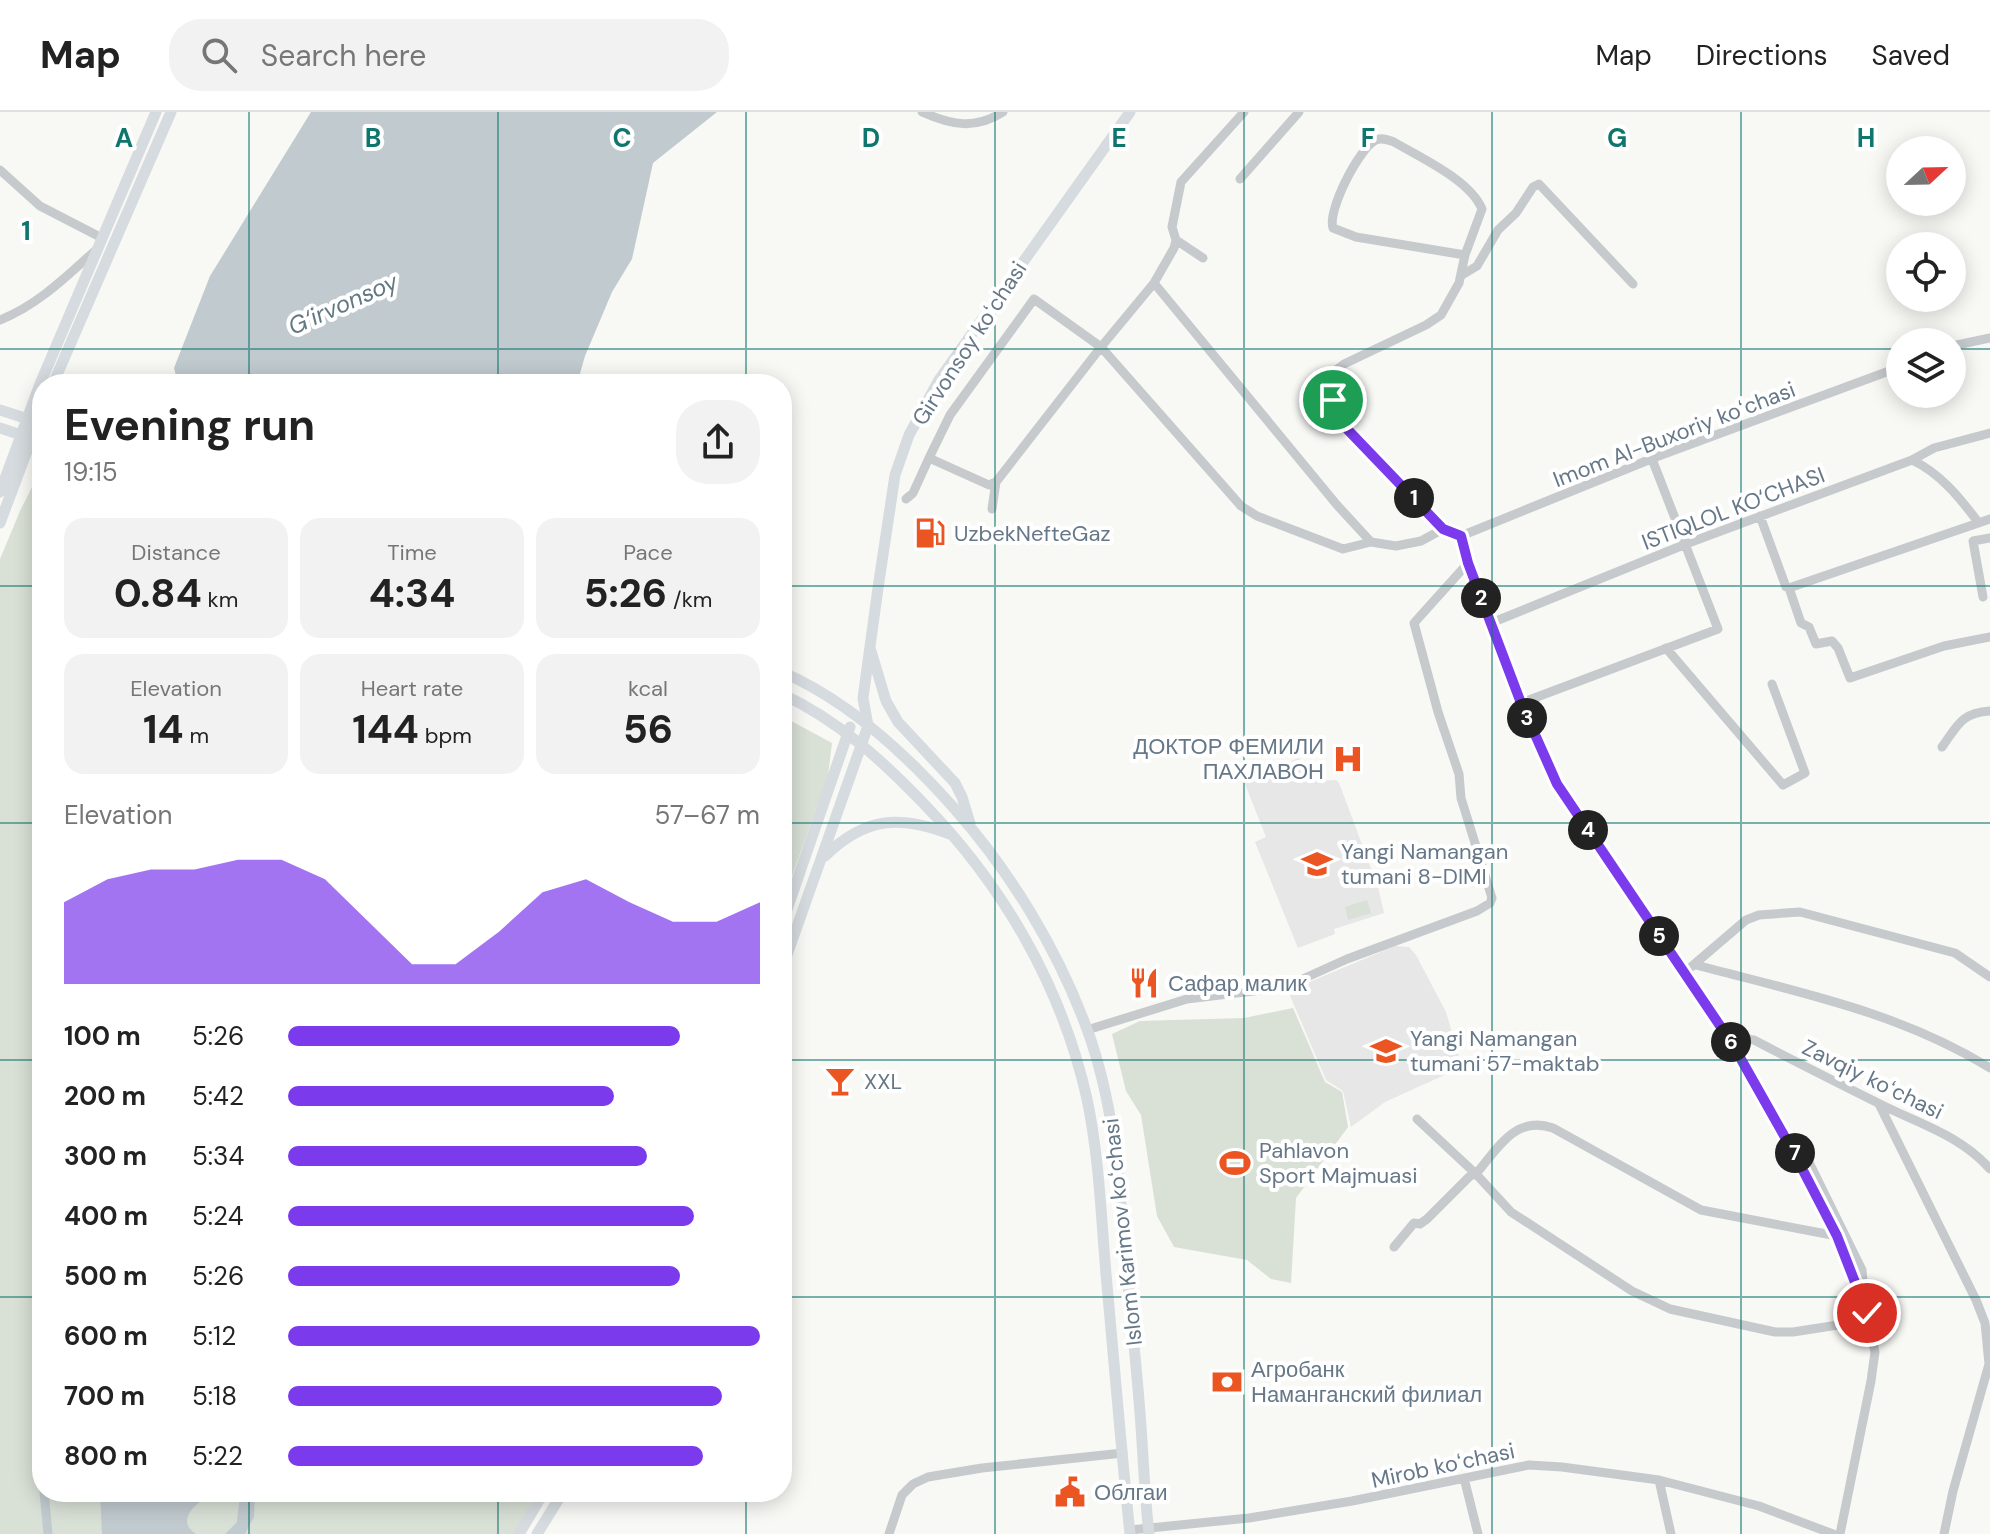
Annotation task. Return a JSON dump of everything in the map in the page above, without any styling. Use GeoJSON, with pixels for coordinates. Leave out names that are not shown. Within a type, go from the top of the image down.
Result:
{"type":"FeatureCollection","features":[{"type":"Feature","properties":{"kind":"main road"},"geometry":{"type":"LineString","coordinates":[[50,374],[100,243],[156,112]]}},
{"type":"Feature","properties":{"kind":"main road"},"geometry":{"type":"LineString","coordinates":[[51,374],[171,112]]}},
{"type":"Feature","properties":{"kind":"main road","name":"Girvonsoy koʻchasi"},"geometry":{"type":"LineString","coordinates":[[792,942],[868,726],[863,698],[895,475],[918,416],[971,333],[1130,112]]}},
{"type":"Feature","properties":{"kind":"main road"},"geometry":{"type":"LineString","coordinates":[[0,410],[32,421]]}},
{"type":"Feature","properties":{"kind":"main road"},"geometry":{"type":"LineString","coordinates":[[0,523],[10,480],[32,421]]}},
{"type":"Feature","properties":{"kind":"main road"},"geometry":{"type":"LineString","coordinates":[[0,428],[32,439]]}},
{"type":"Feature","properties":{"kind":"main road"},"geometry":{"type":"LineString","coordinates":[[0,492],[10,480],[32,433]]}},
{"type":"Feature","properties":{"kind":"main road"},"geometry":{"type":"LineString","coordinates":[[870,645],[886,701],[898,722],[955,783],[971,827]]}},
{"type":"Feature","properties":{"kind":"main road","name":"Islom Karimov koʻchasi"},"geometry":{"type":"LineString","coordinates":[[792,678],[868,726],[932,783],[971,827],[1045,937],[1087,1030],[1112,1125],[1139,1400],[1148,1531]]}},
{"type":"Feature","properties":{"kind":"main road","name":"Girvonsoy koʻchasi"},"geometry":{"type":"LineString","coordinates":[[849,733],[863,698]]}},
{"type":"Feature","properties":{"kind":"main road","name":"Islom Karimov koʻchasi"},"geometry":{"type":"LineString","coordinates":[[792,700],[862,743],[955,837],[1006,904],[1036,957],[1064,1021],[1082,1078],[1095,1148],[1130,1532]]}},
{"type":"Feature","properties":{"kind":"main road"},"geometry":{"type":"LineString","coordinates":[[792,895],[849,733]]}},
{"type":"Feature","properties":{"kind":"main road"},"geometry":{"type":"LineString","coordinates":[[822,859],[853,833],[885,822],[913,824],[955,837]]}},
{"type":"Feature","properties":{"kind":"main road"},"geometry":{"type":"LineString","coordinates":[[1106,1273],[1127,1271]]}},
{"type":"Feature","properties":{"kind":"main road"},"geometry":{"type":"LineString","coordinates":[[519,1534],[538,1502]]}},
{"type":"Feature","properties":{"kind":"main road"},"geometry":{"type":"LineString","coordinates":[[537,1534],[557,1502]]}},
{"type":"Feature","properties":{"kind":"street"},"geometry":{"type":"LineString","coordinates":[[922,112],[946,123],[973,124],[1003,112]]}},
{"type":"Feature","properties":{"kind":"street"},"geometry":{"type":"LineString","coordinates":[[929,458],[976,482],[989,485],[996,482],[1154,283],[1174,248],[1176,240],[1172,227],[1181,182],[1244,112]]}},
{"type":"Feature","properties":{"kind":"street"},"geometry":{"type":"LineString","coordinates":[[1240,179],[1299,112]]}},
{"type":"Feature","properties":{"kind":"street"},"geometry":{"type":"LineString","coordinates":[[1465,255],[1356,237],[1333,228],[1334,205],[1366,149],[1376,140],[1394,142],[1467,187],[1477,197],[1482,209],[1465,255],[1462,275],[1441,315],[1344,364],[1332,373],[1328,384],[1348,430],[1443,529],[1461,536],[1468,563],[1521,703],[1557,784],[1733,1045],[1837,1236],[1867,1313],[1875,1352],[1840,1534]]}},
{"type":"Feature","properties":{"kind":"street"},"geometry":{"type":"LineString","coordinates":[[0,170],[40,206],[100,243],[58,286],[15,314],[0,320]]}},
{"type":"Feature","properties":{"kind":"street"},"geometry":{"type":"LineString","coordinates":[[1462,275],[1477,266],[1498,230],[1516,213],[1533,187],[1539,184],[1633,284]]}},
{"type":"Feature","properties":{"kind":"street"},"geometry":{"type":"LineString","coordinates":[[1176,240],[1203,258]]}},
{"type":"Feature","properties":{"kind":"street"},"geometry":{"type":"LineString","coordinates":[[1154,283],[1371,542]]}},
{"type":"Feature","properties":{"kind":"street"},"geometry":{"type":"LineString","coordinates":[[906,499],[913,493],[950,415],[1034,299],[1101,347],[1241,506],[1257,516],[1343,549],[1371,542],[1396,546],[1421,541],[1443,529]]}},
{"type":"Feature","properties":{"kind":"street"},"geometry":{"type":"LineString","coordinates":[[1966,343],[1990,338]]}},
{"type":"Feature","properties":{"kind":"street","name":"Imom Al-Buxoriy koʻchasi"},"geometry":{"type":"LineString","coordinates":[[1461,536],[1652,459],[1886,372]]}},
{"type":"Feature","properties":{"kind":"street","name":"ISTIQLOL KO‘CHASI"},"geometry":{"type":"LineString","coordinates":[[1491,623],[1686,544],[1912,460],[1934,448],[1990,433]]}},
{"type":"Feature","properties":{"kind":"street"},"geometry":{"type":"LineString","coordinates":[[1521,703],[1718,629],[1652,459]]}},
{"type":"Feature","properties":{"kind":"street"},"geometry":{"type":"LineString","coordinates":[[1912,460],[1925,466],[1958,495],[1978,522]]}},
{"type":"Feature","properties":{"kind":"street"},"geometry":{"type":"LineString","coordinates":[[992,509],[996,482]]}},
{"type":"Feature","properties":{"kind":"street"},"geometry":{"type":"LineString","coordinates":[[1760,516],[1801,623],[1809,627],[1816,644],[1832,641],[1850,678],[1944,646],[1990,637]]}},
{"type":"Feature","properties":{"kind":"street"},"geometry":{"type":"LineString","coordinates":[[1789,588],[1990,519]]}},
{"type":"Feature","properties":{"kind":"street"},"geometry":{"type":"LineString","coordinates":[[1983,597],[1973,541],[1990,538]]}},
{"type":"Feature","properties":{"kind":"street"},"geometry":{"type":"LineString","coordinates":[[1087,1030],[1187,999],[1261,990],[1296,982],[1490,903],[1492,898],[1461,798],[1459,774],[1438,712],[1414,623],[1468,563]]}},
{"type":"Feature","properties":{"kind":"street"},"geometry":{"type":"LineString","coordinates":[[1666,648],[1783,785],[1805,773],[1772,684]]}},
{"type":"Feature","properties":{"kind":"street"},"geometry":{"type":"LineString","coordinates":[[1942,747],[1963,718],[1970,713],[1990,711]]}},
{"type":"Feature","properties":{"kind":"street"},"geometry":{"type":"LineString","coordinates":[[1684,973],[1746,920],[1759,915],[1800,912],[1955,953],[1990,977]]}},
{"type":"Feature","properties":{"kind":"street"},"geometry":{"type":"LineString","coordinates":[[1696,965],[1883,1015],[1953,1045],[1990,1068]]}},
{"type":"Feature","properties":{"kind":"street","name":"Zavqiy koʻchasi"},"geometry":{"type":"LineString","coordinates":[[1733,1045],[1747,1039],[1754,1040],[1879,1104],[1932,1127],[1975,1152],[1990,1169]]}},
{"type":"Feature","properties":{"kind":"street"},"geometry":{"type":"LineString","coordinates":[[1879,1104],[1985,1323],[1988,1377],[1963,1453],[1944,1534]]}},
{"type":"Feature","properties":{"kind":"street"},"geometry":{"type":"LineString","coordinates":[[1417,1119],[1511,1212],[1632,1291],[1685,1315],[1775,1332],[1793,1332],[1838,1325],[1867,1313]]}},
{"type":"Feature","properties":{"kind":"street"},"geometry":{"type":"LineString","coordinates":[[1394,1247],[1414,1223],[1420,1224],[1427,1219],[1470,1176],[1476,1174],[1509,1136],[1526,1125],[1536,1123],[1553,1128],[1701,1210],[1837,1236]]}},
{"type":"Feature","properties":{"kind":"street"},"geometry":{"type":"LineString","coordinates":[[1801,1146],[1862,1270],[1863,1281],[1858,1291]]}},
{"type":"Feature","properties":{"kind":"street"},"geometry":{"type":"LineString","coordinates":[[889,1534],[902,1495],[913,1484],[928,1477],[1123,1453]]}},
{"type":"Feature","properties":{"kind":"street","name":"Mirob koʻchasi"},"geometry":{"type":"LineString","coordinates":[[1130,1532],[1249,1518],[1382,1496],[1529,1465],[1659,1480],[1759,1506],[1833,1534]]}},
{"type":"Feature","properties":{"kind":"street"},"geometry":{"type":"LineString","coordinates":[[1464,1478],[1478,1534]]}},
{"type":"Feature","properties":{"kind":"street"},"geometry":{"type":"LineString","coordinates":[[1659,1480],[1671,1534]]}},
{"type":"Feature","properties":{"kind":"shaded area"},"geometry":{"type":"Polygon","coordinates":[[[32,487],[32,1502],[534,1502],[516,1534],[0,1534],[0,559],[32,487]]]}},
{"type":"Feature","properties":{"kind":"shaded area"},"geometry":{"type":"Polygon","coordinates":[[[792,721],[832,743],[828,776],[792,876],[792,721]]]}},
{"type":"Feature","properties":{"kind":"shaded area","name":"Yangi Namangan tumani 8-DIMI"},"geometry":{"type":"Polygon","coordinates":[[[1299,758],[1306,775],[1317,781],[1336,780],[1339,783],[1378,887],[1384,913],[1334,929],[1335,934],[1298,948],[1255,842],[1266,837],[1243,779],[1299,758]]]}},
{"type":"Feature","properties":{"kind":"shaded area"},"geometry":{"type":"Polygon","coordinates":[[[1367,900],[1371,913],[1348,920],[1345,907],[1367,900]]]}},
{"type":"Feature","properties":{"kind":"shaded area","name":"Yangi Namangan tumani 57-maktab"},"geometry":{"type":"Polygon","coordinates":[[[1395,946],[1409,947],[1416,955],[1446,1012],[1462,1067],[1385,1102],[1351,1127],[1343,1091],[1326,1080],[1288,991],[1395,946]]]}},
{"type":"Feature","properties":{"kind":"shaded area","name":"Pahlavon Sport Majmuasi"},"geometry":{"type":"Polygon","coordinates":[[[1293,1008],[1325,1082],[1342,1092],[1348,1127],[1296,1198],[1291,1283],[1271,1279],[1247,1260],[1174,1247],[1157,1216],[1141,1115],[1126,1091],[1112,1034],[1140,1021],[1244,1018],[1293,1008]]]}},
{"type":"Feature","properties":{"kind":"water","name":"G‘irvonsoy"},"geometry":{"type":"Polygon","coordinates":[[[311,112],[717,112],[653,163],[632,259],[612,292],[580,374],[176,374],[174,368],[210,276],[311,112]]]}},
{"type":"Feature","properties":{"kind":"water"},"geometry":{"type":"Polygon","coordinates":[[[100,1502],[200,1502],[187,1522],[196,1534],[102,1534],[100,1502]]]}},
{"type":"Feature","properties":{"kind":"water"},"geometry":{"type":"Polygon","coordinates":[[[239,1502],[255,1502],[254,1517],[245,1534],[225,1534],[237,1522],[239,1502]]]}},
{"type":"Feature","properties":{"kind":"waterway"},"geometry":{"type":"LineString","coordinates":[[45,1502],[48,1534]]}},
{"type":"Feature","properties":{"kind":"place","name":"UzbekNefteGaz"},"geometry":{"type":"Point","coordinates":[930,533]}},
{"type":"Feature","properties":{"kind":"place","name":"ДОКТОР ФЕМИЛИ ПАХЛАВОН"},"geometry":{"type":"Point","coordinates":[1348,759]}},
{"type":"Feature","properties":{"kind":"place","name":"Yangi Namangan tumani 8-DIMI"},"geometry":{"type":"Point","coordinates":[1317,864]}},
{"type":"Feature","properties":{"kind":"place","name":"Сафар малик"},"geometry":{"type":"Point","coordinates":[1144,983]}},
{"type":"Feature","properties":{"kind":"place","name":"Yangi Namangan tumani 57-maktab"},"geometry":{"type":"Point","coordinates":[1386,1051]}},
{"type":"Feature","properties":{"kind":"place","name":"XXL"},"geometry":{"type":"Point","coordinates":[840,1081]}},
{"type":"Feature","properties":{"kind":"place","name":"Pahlavon Sport Majmuasi"},"geometry":{"type":"Point","coordinates":[1235,1163]}},
{"type":"Feature","properties":{"kind":"place","name":"Агробанк Наманганский филиал"},"geometry":{"type":"Point","coordinates":[1227,1382]}},
{"type":"Feature","properties":{"kind":"place","name":"Облгаи"},"geometry":{"type":"Point","coordinates":[1070,1492]}},
{"type":"Feature","properties":{"kind":"route"},"geometry":{"type":"LineString","coordinates":[[1333,400],[1348,430],[1443,529],[1461,536],[1468,563],[1521,703],[1557,784],[1733,1045],[1837,1236],[1867,1313]]}}]}
